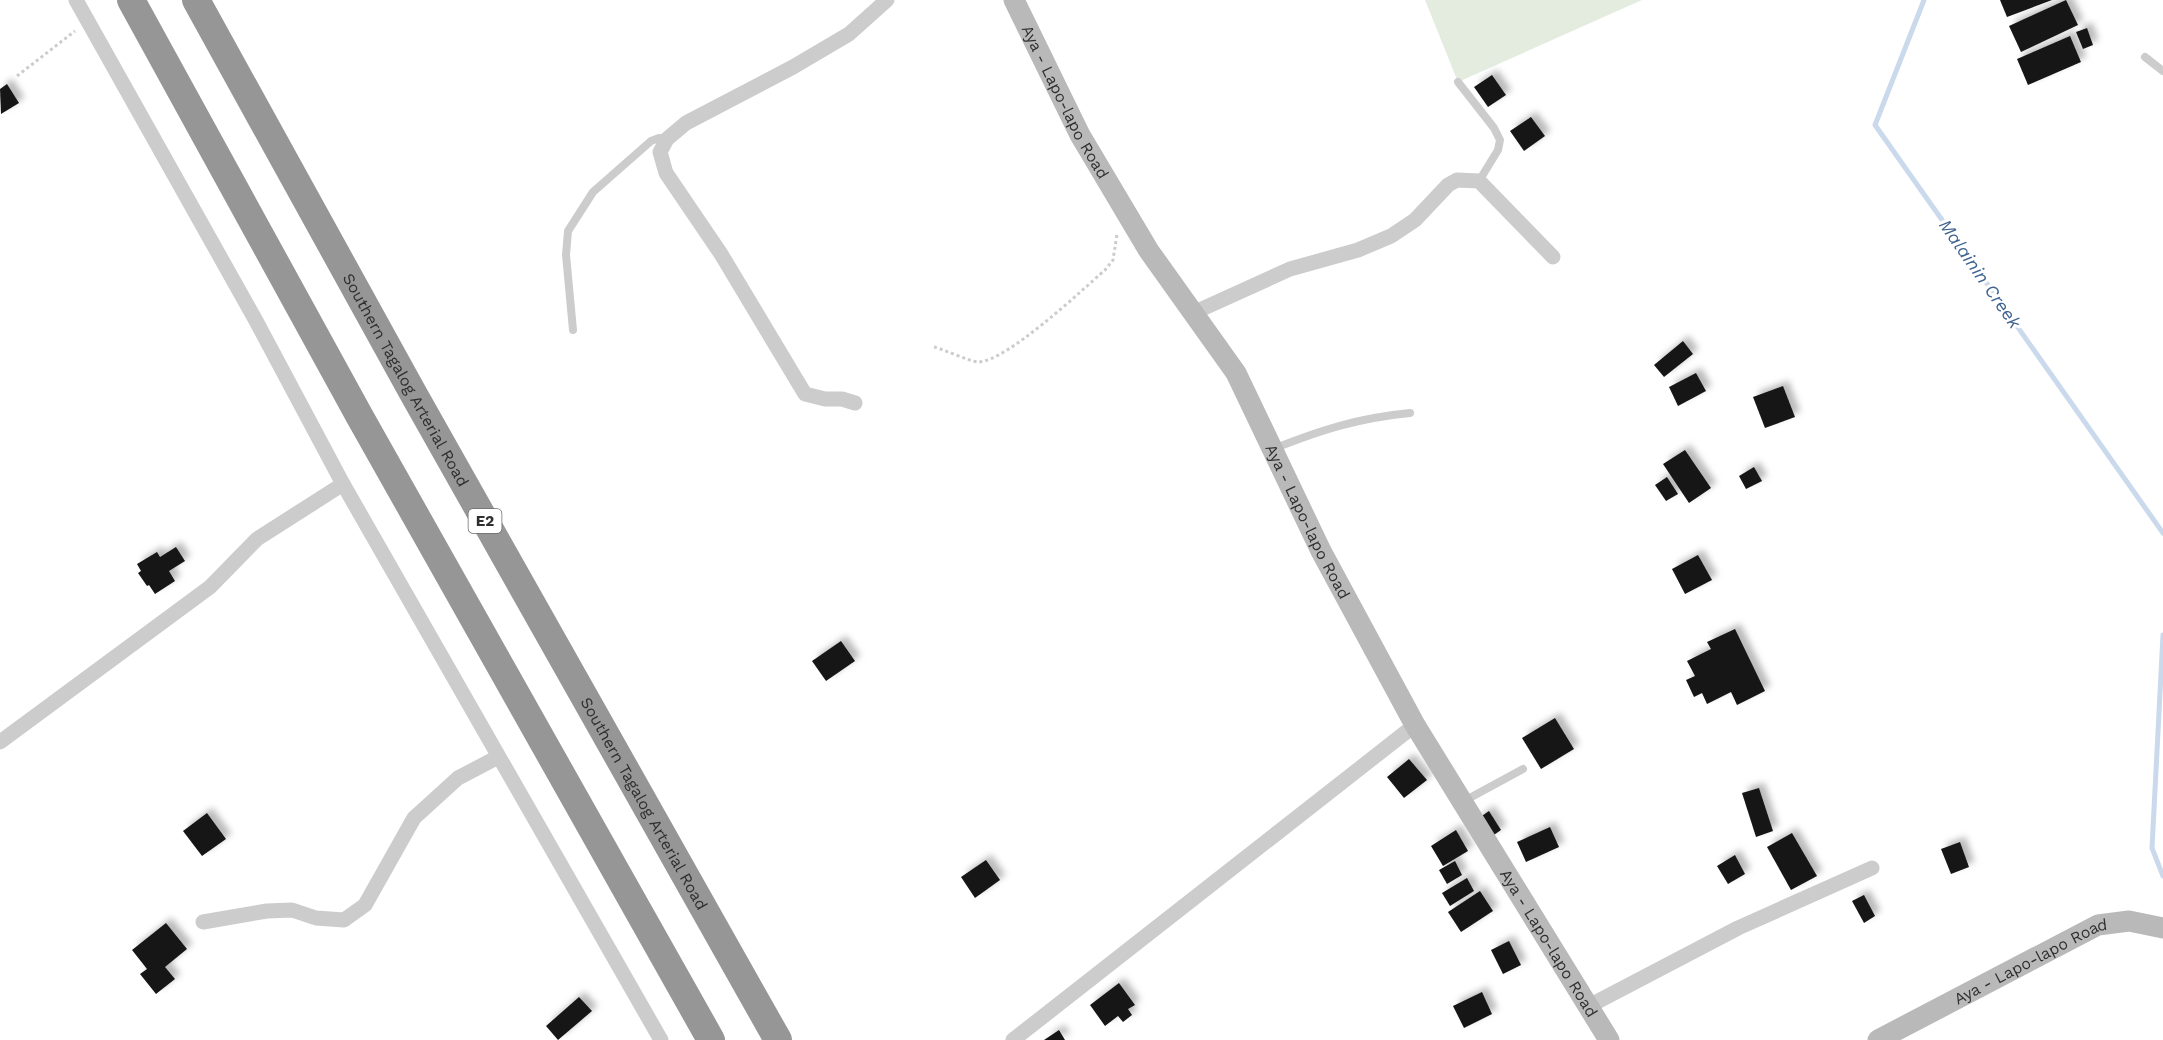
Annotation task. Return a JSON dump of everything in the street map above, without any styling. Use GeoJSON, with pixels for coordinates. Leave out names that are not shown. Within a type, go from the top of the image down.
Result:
{"type":"FeatureCollection","features":[{"type":"Feature","properties":{"kind":"highway"},"geometry":{"type":"LineString","coordinates":[[131,0],[360,417],[711,1040]]}},
{"type":"Feature","properties":{"kind":"highway","name":"Southern Tagalog Arterial Road"},"geometry":{"type":"LineString","coordinates":[[196,0],[412,393],[778,1040]]}},
{"type":"Feature","properties":{"kind":"street"},"geometry":{"type":"LineString","coordinates":[[76,0],[344,484],[661,1040]]}},
{"type":"Feature","properties":{"kind":"street"},"geometry":{"type":"LineString","coordinates":[[855,403],[805,394],[721,254],[666,173],[660,152],[667,139],[686,123],[793,67],[849,34],[886,0]]}},
{"type":"Feature","properties":{"kind":"street","name":"Aya - Lapo-lapo Road"},"geometry":{"type":"LineString","coordinates":[[1014,0],[1080,135],[1149,251],[1236,373],[1321,551],[1415,725],[1609,1040]]}},
{"type":"Feature","properties":{"kind":"street"},"geometry":{"type":"LineString","coordinates":[[1193,313],[1290,269],[1358,250],[1391,236],[1415,220],[1448,185],[1457,180],[1479,182],[1553,257]]}},
{"type":"Feature","properties":{"kind":"street"},"geometry":{"type":"LineString","coordinates":[[0,742],[210,587],[257,539],[344,484]]}},
{"type":"Feature","properties":{"kind":"street"},"geometry":{"type":"LineString","coordinates":[[1013,1040],[1415,725]]}},
{"type":"Feature","properties":{"kind":"street"},"geometry":{"type":"LineString","coordinates":[[203,922],[267,911],[292,910],[316,918],[344,920],[365,905],[414,818],[458,778],[498,756]]}},
{"type":"Feature","properties":{"kind":"street"},"geometry":{"type":"LineString","coordinates":[[1589,1006],[1738,928],[1872,868]]}},
{"type":"Feature","properties":{"kind":"street","name":"Aya - Lapo-lapo Road"},"geometry":{"type":"LineString","coordinates":[[1878,1040],[2098,925],[2129,921],[2161,927]]}},
{"type":"Feature","properties":{"kind":"lane"},"geometry":{"type":"LineString","coordinates":[[2145,57],[2163,71]]}},
{"type":"Feature","properties":{"kind":"lane"},"geometry":{"type":"LineString","coordinates":[[1458,82],[1494,128],[1500,140],[1498,150],[1479,182]]}},
{"type":"Feature","properties":{"kind":"lane"},"geometry":{"type":"LineString","coordinates":[[573,330],[566,255],[568,231],[593,192],[651,141],[658,138],[667,139]]}},
{"type":"Feature","properties":{"kind":"lane"},"geometry":{"type":"LineString","coordinates":[[1273,450],[1315,432],[1348,422],[1410,413]]}},
{"type":"Feature","properties":{"kind":"lane"},"geometry":{"type":"LineString","coordinates":[[1462,802],[1523,770]]}},
{"type":"Feature","properties":{"kind":"path"},"geometry":{"type":"LineString","coordinates":[[17,76],[88,21]]}},
{"type":"Feature","properties":{"kind":"path"},"geometry":{"type":"LineString","coordinates":[[934,347],[975,362],[988,361],[1047,321],[1113,260],[1116,237],[1125,209]]}},
{"type":"Feature","properties":{"kind":"shaded area"},"geometry":{"type":"Polygon","coordinates":[[[1425,0],[1642,0],[1458,82],[1425,0]]]}},
{"type":"Feature","properties":{"kind":"building"},"geometry":{"type":"Polygon","coordinates":[[[2000,0],[2052,0],[2007,17],[2000,0]]]}},
{"type":"Feature","properties":{"kind":"building"},"geometry":{"type":"Polygon","coordinates":[[[2066,0],[2078,25],[2021,52],[2009,26],[2066,0]]]}},
{"type":"Feature","properties":{"kind":"building"},"geometry":{"type":"Polygon","coordinates":[[[2087,28],[2093,45],[2083,49],[2076,32],[2087,28]]]}},
{"type":"Feature","properties":{"kind":"building"},"geometry":{"type":"Polygon","coordinates":[[[2070,36],[2081,62],[2028,85],[2017,59],[2070,36]]]}},
{"type":"Feature","properties":{"kind":"building"},"geometry":{"type":"Polygon","coordinates":[[[1492,75],[1506,95],[1488,107],[1474,87],[1492,75]]]}},
{"type":"Feature","properties":{"kind":"building"},"geometry":{"type":"Polygon","coordinates":[[[7,84],[19,103],[1,114],[0,89],[7,84]]]}},
{"type":"Feature","properties":{"kind":"building"},"geometry":{"type":"Polygon","coordinates":[[[1531,117],[1545,136],[1524,151],[1510,131],[1531,117]]]}},
{"type":"Feature","properties":{"kind":"building"},"geometry":{"type":"Polygon","coordinates":[[[1683,341],[1693,354],[1664,377],[1654,365],[1683,341]]]}},
{"type":"Feature","properties":{"kind":"building"},"geometry":{"type":"Polygon","coordinates":[[[1696,373],[1706,391],[1678,406],[1669,387],[1696,373]]]}},
{"type":"Feature","properties":{"kind":"building"},"geometry":{"type":"Polygon","coordinates":[[[1783,386],[1795,417],[1765,428],[1753,397],[1783,386]]]}},
{"type":"Feature","properties":{"kind":"building"},"geometry":{"type":"Polygon","coordinates":[[[1685,450],[1711,488],[1689,503],[1663,464],[1685,450]]]}},
{"type":"Feature","properties":{"kind":"building"},"geometry":{"type":"Polygon","coordinates":[[[1754,467],[1762,481],[1746,489],[1739,476],[1754,467]]]}},
{"type":"Feature","properties":{"kind":"building"},"geometry":{"type":"Polygon","coordinates":[[[1667,477],[1678,494],[1666,501],[1655,485],[1667,477]]]}},
{"type":"Feature","properties":{"kind":"building"},"geometry":{"type":"Polygon","coordinates":[[[176,547],[185,561],[169,571],[175,581],[155,594],[138,573],[141,571],[137,564],[157,552],[160,557],[176,547]]]}},
{"type":"Feature","properties":{"kind":"building"},"geometry":{"type":"Polygon","coordinates":[[[1698,555],[1712,580],[1685,594],[1672,569],[1698,555]]]}},
{"type":"Feature","properties":{"kind":"building"},"geometry":{"type":"Polygon","coordinates":[[[1735,629],[1765,691],[1737,705],[1731,692],[1707,704],[1702,693],[1694,697],[1686,680],[1695,676],[1687,661],[1711,649],[1707,642],[1735,629]]]}},
{"type":"Feature","properties":{"kind":"building"},"geometry":{"type":"Polygon","coordinates":[[[841,641],[855,661],[826,681],[812,661],[841,641]]]}},
{"type":"Feature","properties":{"kind":"building"},"geometry":{"type":"Polygon","coordinates":[[[1555,718],[1574,749],[1541,769],[1522,738],[1555,718]]]}},
{"type":"Feature","properties":{"kind":"building"},"geometry":{"type":"Polygon","coordinates":[[[1409,759],[1427,780],[1404,798],[1387,777],[1409,759]]]}},
{"type":"Feature","properties":{"kind":"building"},"geometry":{"type":"Polygon","coordinates":[[[1759,788],[1773,831],[1756,837],[1742,793],[1759,788]]]}},
{"type":"Feature","properties":{"kind":"building"},"geometry":{"type":"Polygon","coordinates":[[[1489,811],[1501,830],[1488,839],[1476,820],[1489,811]]]}},
{"type":"Feature","properties":{"kind":"building"},"geometry":{"type":"Polygon","coordinates":[[[207,813],[226,839],[202,856],[183,831],[207,813]]]}},
{"type":"Feature","properties":{"kind":"building"},"geometry":{"type":"Polygon","coordinates":[[[1550,827],[1559,847],[1526,862],[1517,842],[1550,827]]]}},
{"type":"Feature","properties":{"kind":"building"},"geometry":{"type":"Polygon","coordinates":[[[1456,830],[1468,851],[1443,866],[1431,846],[1456,830]]]}},
{"type":"Feature","properties":{"kind":"building"},"geometry":{"type":"Polygon","coordinates":[[[1792,833],[1817,876],[1791,890],[1767,847],[1792,833]]]}},
{"type":"Feature","properties":{"kind":"building"},"geometry":{"type":"Polygon","coordinates":[[[1960,842],[1969,867],[1951,874],[1941,849],[1960,842]]]}},
{"type":"Feature","properties":{"kind":"building"},"geometry":{"type":"Polygon","coordinates":[[[1735,855],[1745,874],[1728,884],[1717,866],[1735,855]]]}},
{"type":"Feature","properties":{"kind":"building"},"geometry":{"type":"Polygon","coordinates":[[[986,860],[1000,880],[975,898],[961,877],[986,860]]]}},
{"type":"Feature","properties":{"kind":"building"},"geometry":{"type":"Polygon","coordinates":[[[1455,861],[1462,875],[1447,884],[1439,870],[1455,861]]]}},
{"type":"Feature","properties":{"kind":"building"},"geometry":{"type":"Polygon","coordinates":[[[1467,878],[1474,891],[1450,906],[1442,893],[1467,878]]]}},
{"type":"Feature","properties":{"kind":"building"},"geometry":{"type":"Polygon","coordinates":[[[1480,891],[1493,911],[1461,932],[1448,912],[1480,891]]]}},
{"type":"Feature","properties":{"kind":"building"},"geometry":{"type":"Polygon","coordinates":[[[1864,895],[1875,916],[1864,923],[1852,901],[1864,895]]]}},
{"type":"Feature","properties":{"kind":"building"},"geometry":{"type":"Polygon","coordinates":[[[166,923],[187,949],[165,967],[175,979],[156,994],[140,974],[147,969],[132,950],[166,923]]]}},
{"type":"Feature","properties":{"kind":"building"},"geometry":{"type":"Polygon","coordinates":[[[1509,941],[1521,965],[1503,974],[1491,950],[1509,941]]]}},
{"type":"Feature","properties":{"kind":"building"},"geometry":{"type":"Polygon","coordinates":[[[1119,983],[1135,1005],[1128,1009],[1132,1015],[1123,1022],[1118,1016],[1105,1026],[1090,1005],[1119,983]]]}},
{"type":"Feature","properties":{"kind":"building"},"geometry":{"type":"Polygon","coordinates":[[[1482,992],[1492,1014],[1464,1028],[1453,1006],[1482,992]]]}},
{"type":"Feature","properties":{"kind":"building"},"geometry":{"type":"Polygon","coordinates":[[[579,997],[592,1011],[558,1040],[546,1026],[579,997]]]}},
{"type":"Feature","properties":{"kind":"building"},"geometry":{"type":"Polygon","coordinates":[[[1059,1030],[1065,1040],[1044,1040],[1059,1030]]]}},
{"type":"Feature","properties":{"kind":"waterway","name":"Malainin Creek"},"geometry":{"type":"LineString","coordinates":[[1924,0],[1875,125],[2163,533]]}},
{"type":"Feature","properties":{"kind":"waterway","name":"Malainin Creek"},"geometry":{"type":"LineString","coordinates":[[2163,635],[2152,848],[2163,876]]}}]}
